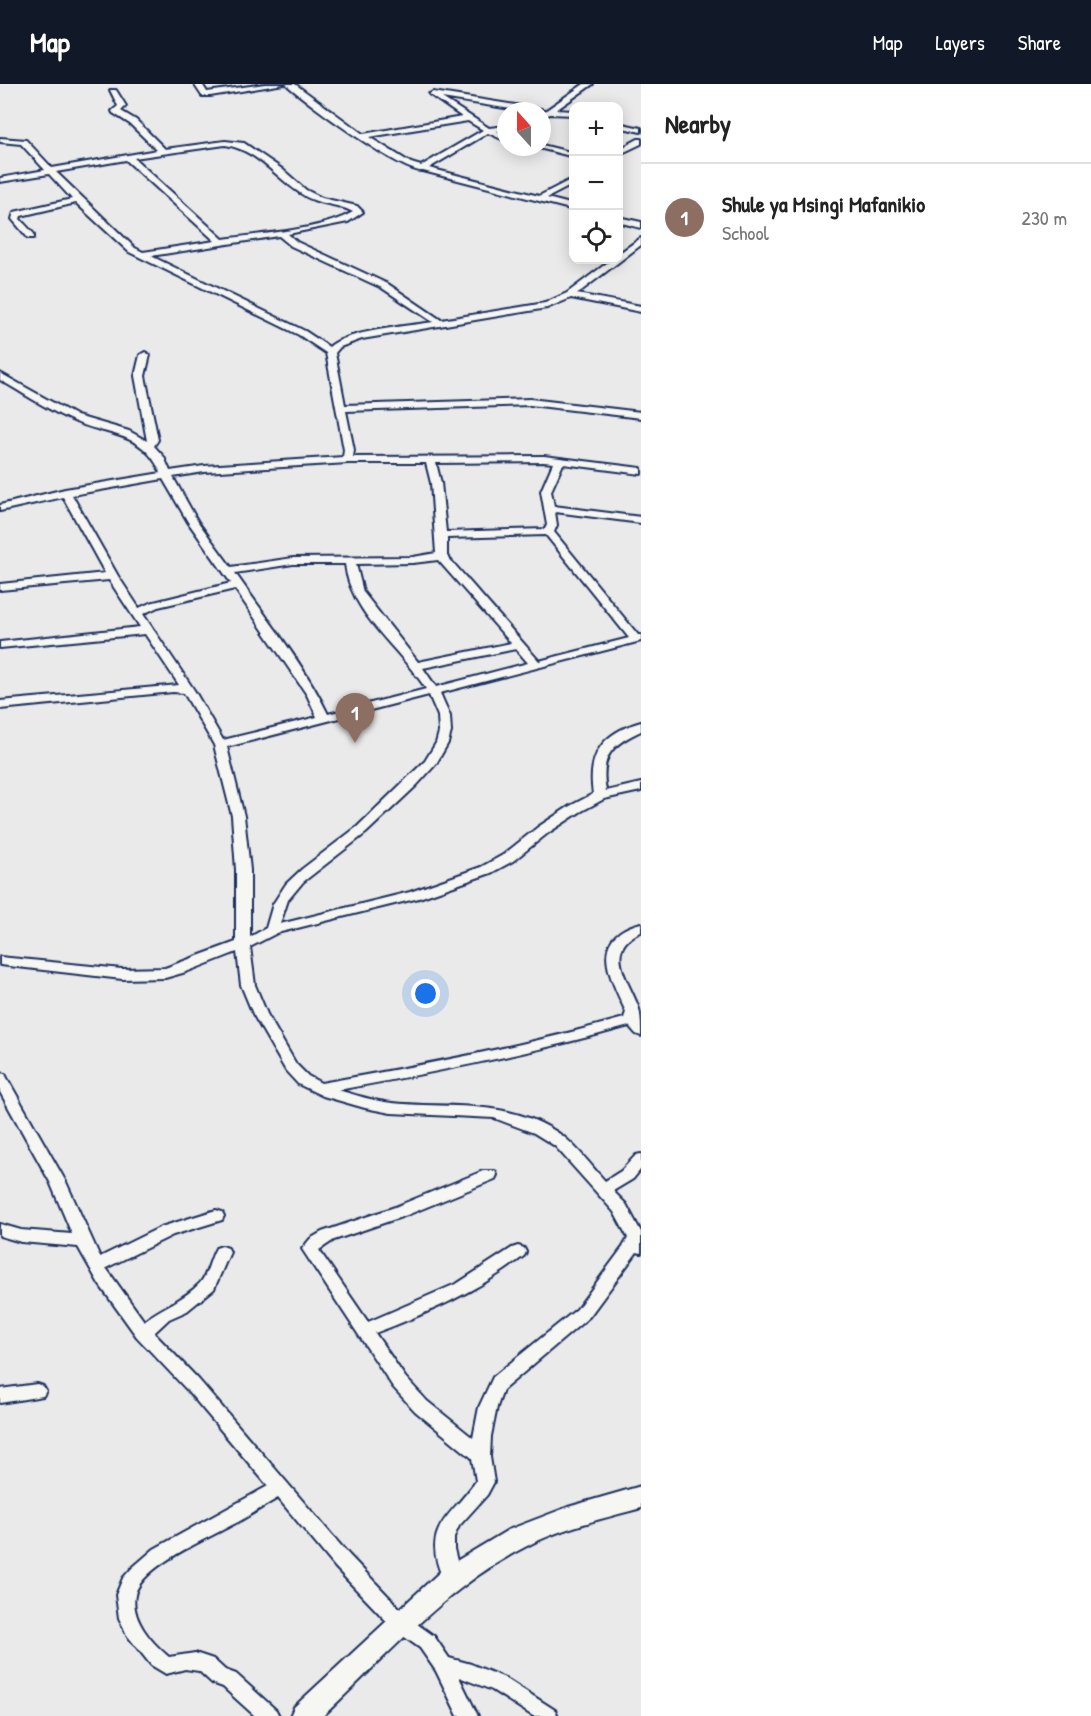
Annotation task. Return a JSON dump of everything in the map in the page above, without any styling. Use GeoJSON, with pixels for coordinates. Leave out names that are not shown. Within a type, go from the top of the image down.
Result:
{"type":"FeatureCollection","features":[{"type":"Feature","properties":{"kind":"street"},"geometry":{"type":"LineString","coordinates":[[198,84],[205,94],[280,84]]}},
{"type":"Feature","properties":{"kind":"street"},"geometry":{"type":"LineString","coordinates":[[290,84],[396,160],[420,170],[569,207]]}},
{"type":"Feature","properties":{"kind":"street"},"geometry":{"type":"LineString","coordinates":[[551,108],[590,84]]}},
{"type":"Feature","properties":{"kind":"street"},"geometry":{"type":"LineString","coordinates":[[113,92],[122,106],[116,111],[124,114],[161,147],[163,151],[160,152]]}},
{"type":"Feature","properties":{"kind":"street"},"geometry":{"type":"LineString","coordinates":[[497,105],[433,94],[497,134]]}},
{"type":"Feature","properties":{"kind":"street"},"geometry":{"type":"LineString","coordinates":[[551,113],[569,113]]}},
{"type":"Feature","properties":{"kind":"street"},"geometry":{"type":"LineString","coordinates":[[363,136],[470,118]]}},
{"type":"Feature","properties":{"kind":"street"},"geometry":{"type":"LineString","coordinates":[[623,126],[641,130]]}},
{"type":"Feature","properties":{"kind":"street"},"geometry":{"type":"LineString","coordinates":[[420,170],[488,130],[497,129]]}},
{"type":"Feature","properties":{"kind":"street"},"geometry":{"type":"LineString","coordinates":[[0,140],[23,142],[53,171],[78,200],[125,244],[141,255],[302,333],[330,352],[349,450],[348,460]]}},
{"type":"Feature","properties":{"kind":"street"},"geometry":{"type":"LineString","coordinates":[[623,150],[641,141]]}},
{"type":"Feature","properties":{"kind":"street"},"geometry":{"type":"LineString","coordinates":[[0,180],[160,152],[225,143],[241,144],[279,171],[303,192],[319,200],[359,211],[354,217],[340,222],[141,255]]}},
{"type":"Feature","properties":{"kind":"street"},"geometry":{"type":"LineString","coordinates":[[551,150],[569,154]]}},
{"type":"Feature","properties":{"kind":"street"},"geometry":{"type":"LineString","coordinates":[[129,159],[220,241]]}},
{"type":"Feature","properties":{"kind":"street"},"geometry":{"type":"LineString","coordinates":[[540,200],[569,182]]}},
{"type":"Feature","properties":{"kind":"street"},"geometry":{"type":"LineString","coordinates":[[31,236],[16,219],[17,214],[78,200]]}},
{"type":"Feature","properties":{"kind":"street"},"geometry":{"type":"LineString","coordinates":[[623,220],[641,225]]}},
{"type":"Feature","properties":{"kind":"street"},"geometry":{"type":"LineString","coordinates":[[281,233],[294,244],[385,286],[432,316],[440,324]]}},
{"type":"Feature","properties":{"kind":"street"},"geometry":{"type":"LineString","coordinates":[[623,254],[641,241]]}},
{"type":"Feature","properties":{"kind":"street"},"geometry":{"type":"LineString","coordinates":[[629,249],[641,252]]}},
{"type":"Feature","properties":{"kind":"street"},"geometry":{"type":"LineString","coordinates":[[330,352],[337,345],[360,337],[547,305],[570,295],[610,264]]}},
{"type":"Feature","properties":{"kind":"street"},"geometry":{"type":"LineString","coordinates":[[570,295],[641,309]]}},
{"type":"Feature","properties":{"kind":"street"},"geometry":{"type":"LineString","coordinates":[[145,355],[140,376],[153,440],[149,446]]}},
{"type":"Feature","properties":{"kind":"street"},"geometry":{"type":"LineString","coordinates":[[0,376],[74,418],[125,433],[149,446],[159,458],[188,513],[313,695],[324,718]]}},
{"type":"Feature","properties":{"kind":"street"},"geometry":{"type":"LineString","coordinates":[[340,408],[530,402],[641,415]]}},
{"type":"Feature","properties":{"kind":"street"},"geometry":{"type":"LineString","coordinates":[[0,508],[65,492],[204,469],[348,460],[560,460],[641,471]]}},
{"type":"Feature","properties":{"kind":"street"},"geometry":{"type":"LineString","coordinates":[[430,460],[436,483],[442,535],[443,554],[441,556]]}},
{"type":"Feature","properties":{"kind":"street"},"geometry":{"type":"LineString","coordinates":[[549,532],[552,525],[546,491],[560,460]]}},
{"type":"Feature","properties":{"kind":"street"},"geometry":{"type":"LineString","coordinates":[[65,492],[112,576],[188,690],[220,745],[238,816],[243,870],[243,944],[248,986],[260,1014],[291,1067],[303,1080],[365,1103],[391,1108],[496,1113],[521,1121],[560,1142],[620,1208],[639,1242],[600,1288],[592,1303],[583,1313],[499,1382],[490,1401],[481,1455],[484,1482],[470,1504],[454,1519],[445,1533],[443,1543],[452,1577]]}},
{"type":"Feature","properties":{"kind":"street"},"geometry":{"type":"LineString","coordinates":[[548,508],[641,520]]}},
{"type":"Feature","properties":{"kind":"street"},"geometry":{"type":"LineString","coordinates":[[442,535],[549,532]]}},
{"type":"Feature","properties":{"kind":"street"},"geometry":{"type":"LineString","coordinates":[[220,745],[638,639],[566,557],[549,532]]}},
{"type":"Feature","properties":{"kind":"street"},"geometry":{"type":"LineString","coordinates":[[228,571],[294,561],[412,560],[441,556]]}},
{"type":"Feature","properties":{"kind":"street"},"geometry":{"type":"LineString","coordinates":[[441,556],[537,666]]}},
{"type":"Feature","properties":{"kind":"street"},"geometry":{"type":"LineString","coordinates":[[272,930],[278,907],[295,882],[355,836],[410,784],[430,761],[446,731],[444,718],[432,690],[363,601],[351,576],[350,561]]}},
{"type":"Feature","properties":{"kind":"street"},"geometry":{"type":"LineString","coordinates":[[0,587],[112,576]]}},
{"type":"Feature","properties":{"kind":"street"},"geometry":{"type":"LineString","coordinates":[[136,613],[154,605],[236,585]]}},
{"type":"Feature","properties":{"kind":"street"},"geometry":{"type":"LineString","coordinates":[[0,645],[147,630]]}},
{"type":"Feature","properties":{"kind":"street"},"geometry":{"type":"LineString","coordinates":[[414,666],[518,645]]}},
{"type":"Feature","properties":{"kind":"street"},"geometry":{"type":"LineString","coordinates":[[0,705],[173,688],[188,690]]}},
{"type":"Feature","properties":{"kind":"street"},"geometry":{"type":"LineString","coordinates":[[600,796],[597,780],[600,756],[607,744],[641,726]]}},
{"type":"Feature","properties":{"kind":"street"},"geometry":{"type":"LineString","coordinates":[[0,960],[97,972],[148,975],[182,969],[272,930],[414,895],[486,870],[508,858],[543,830],[575,809],[600,796],[641,787]]}},
{"type":"Feature","properties":{"kind":"street"},"geometry":{"type":"LineString","coordinates":[[641,927],[627,932],[612,946],[612,957],[641,1031]]}},
{"type":"Feature","properties":{"kind":"street"},"geometry":{"type":"LineString","coordinates":[[320,1088],[433,1068],[570,1038],[636,1018]]}},
{"type":"Feature","properties":{"kind":"street"},"geometry":{"type":"LineString","coordinates":[[0,1078],[68,1202],[83,1240],[97,1265],[143,1332],[193,1385],[342,1562],[403,1625],[427,1642],[443,1665],[468,1716]]}},
{"type":"Feature","properties":{"kind":"street"},"geometry":{"type":"LineString","coordinates":[[604,1189],[627,1174],[641,1159]]}},
{"type":"Feature","properties":{"kind":"street"},"geometry":{"type":"LineString","coordinates":[[481,1455],[410,1396],[310,1249],[328,1236],[401,1211],[489,1175]]}},
{"type":"Feature","properties":{"kind":"street"},"geometry":{"type":"LineString","coordinates":[[97,1265],[167,1231],[216,1216]]}},
{"type":"Feature","properties":{"kind":"street"},"geometry":{"type":"LineString","coordinates":[[0,1230],[21,1236],[83,1240]]}},
{"type":"Feature","properties":{"kind":"street"},"geometry":{"type":"LineString","coordinates":[[143,1332],[162,1315],[181,1307],[208,1285],[222,1252]]}},
{"type":"Feature","properties":{"kind":"street"},"geometry":{"type":"LineString","coordinates":[[364,1330],[410,1313],[473,1283],[518,1252]]}},
{"type":"Feature","properties":{"kind":"street"},"geometry":{"type":"LineString","coordinates":[[0,1396],[37,1390]]}},
{"type":"Feature","properties":{"kind":"street"},"geometry":{"type":"LineString","coordinates":[[269,1716],[229,1680],[219,1677],[206,1665],[195,1661],[185,1661],[166,1666],[160,1662],[140,1640],[130,1624],[125,1603],[128,1586],[149,1564],[167,1550],[279,1488]]}},
{"type":"Feature","properties":{"kind":"street"},"geometry":{"type":"LineString","coordinates":[[304,1716],[452,1577],[517,1538],[568,1518],[641,1497]]}},
{"type":"Feature","properties":{"kind":"street"},"geometry":{"type":"LineString","coordinates":[[443,1665],[465,1668],[503,1687],[548,1716]]}},
{"type":"Feature","properties":{"kind":"place","name":"Shule ya Msingi Mafanikio"},"geometry":{"type":"Point","coordinates":[355,743]}}]}
